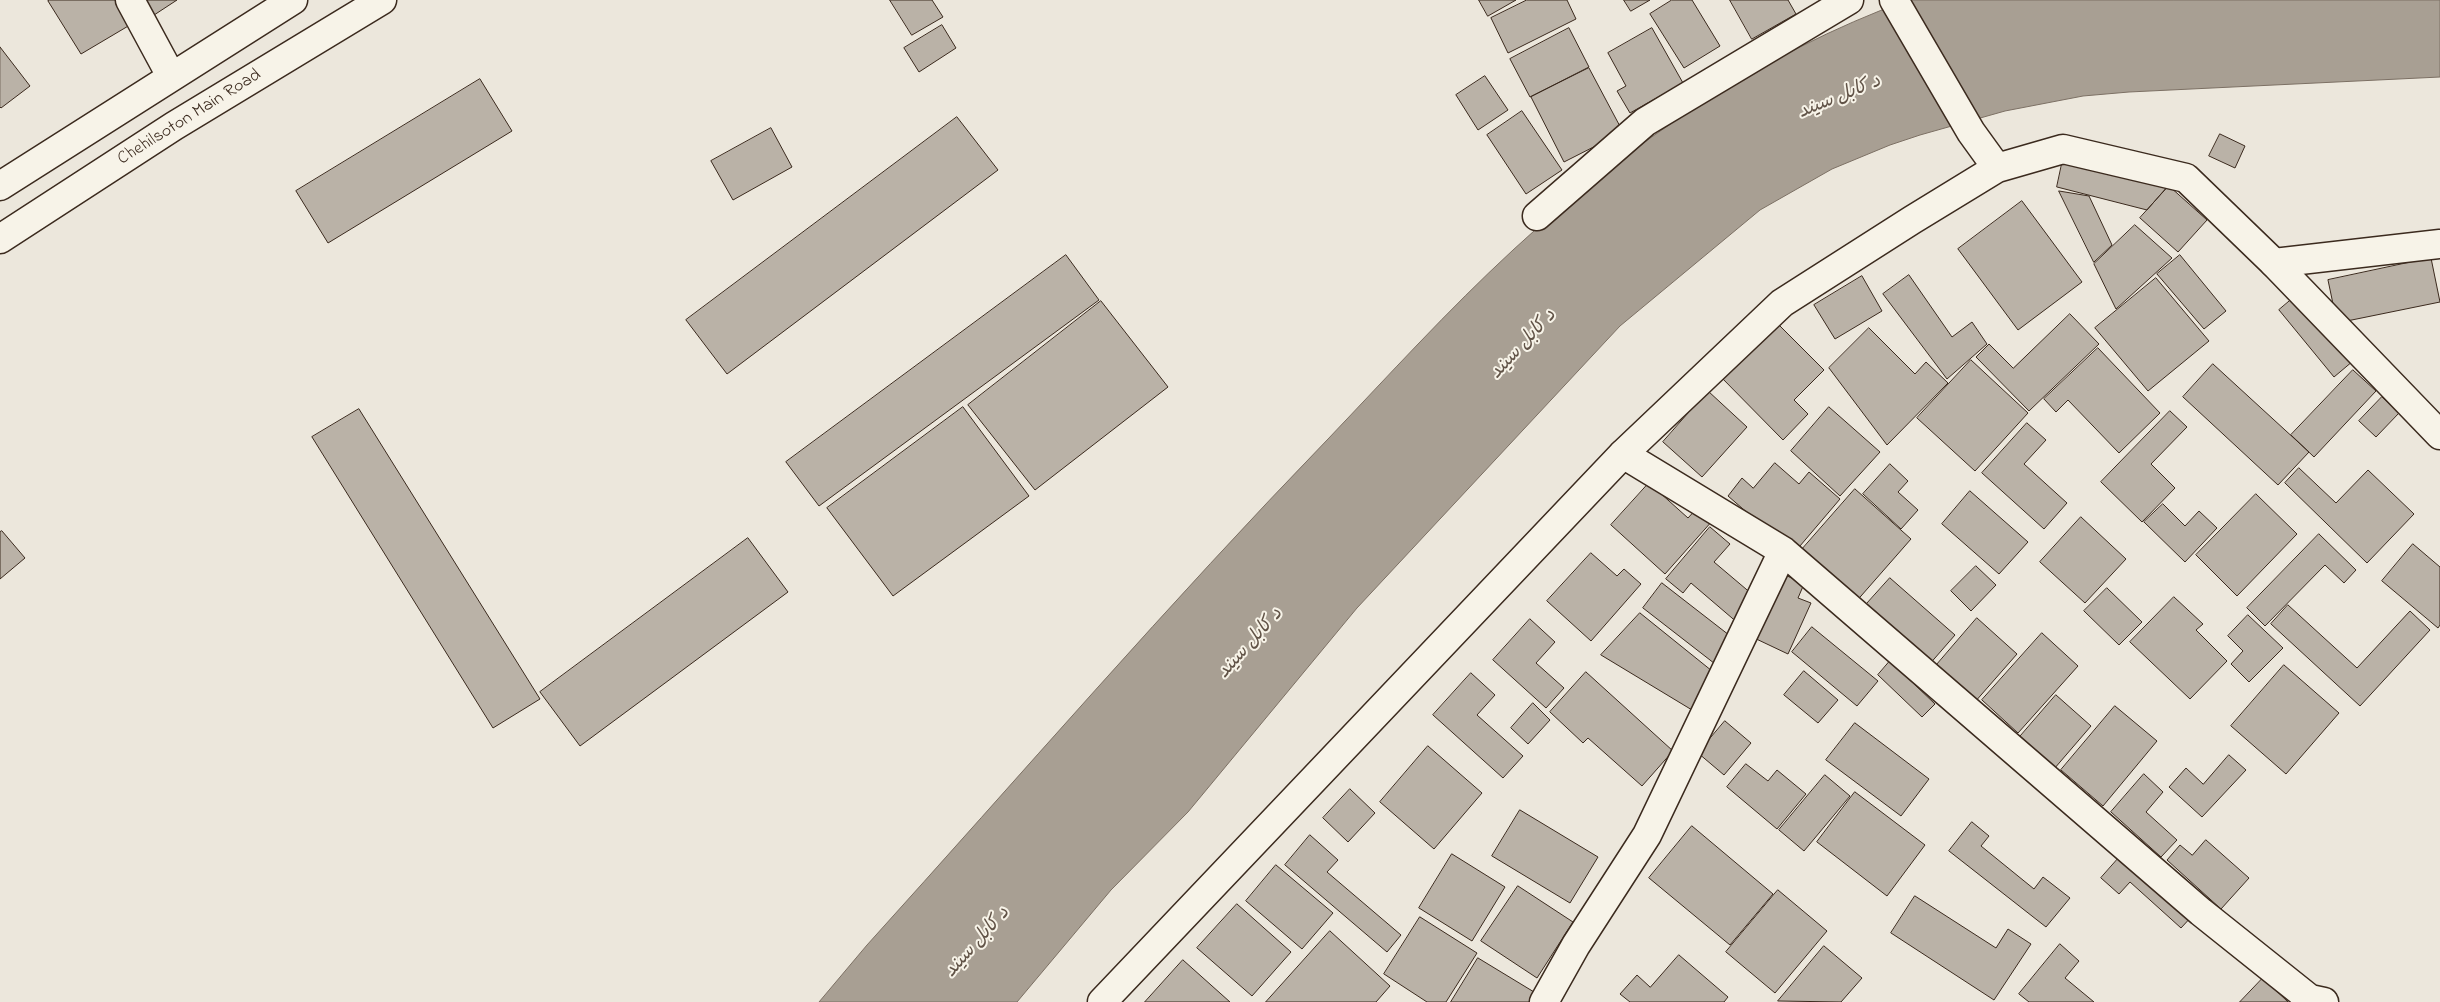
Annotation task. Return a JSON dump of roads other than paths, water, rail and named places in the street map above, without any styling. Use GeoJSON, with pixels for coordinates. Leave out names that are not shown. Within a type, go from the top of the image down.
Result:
{"type":"FeatureCollection","features":[{"type":"Feature","properties":{"kind":"street"},"geometry":{"type":"LineString","coordinates":[[130,0],[171,76]]}},
{"type":"Feature","properties":{"kind":"street"},"geometry":{"type":"LineString","coordinates":[[0,186],[293,0]]}},
{"type":"Feature","properties":{"kind":"street","name":"Chehilsoton Main Road"},"geometry":{"type":"LineString","coordinates":[[0,239],[174,126],[382,0]]}},
{"type":"Feature","properties":{"kind":"street"},"geometry":{"type":"LineString","coordinates":[[1537,216],[1645,122],[1849,0]]}},
{"type":"Feature","properties":{"kind":"street"},"geometry":{"type":"LineString","coordinates":[[1894,0],[1971,132],[1997,168]]}},
{"type":"Feature","properties":{"kind":"street"},"geometry":{"type":"LineString","coordinates":[[1102,1002],[1623,454],[1782,303],[1997,168],[2063,149],[2186,178],[2274,263],[2440,435]]}},
{"type":"Feature","properties":{"kind":"street"},"geometry":{"type":"LineString","coordinates":[[2274,263],[2440,244]]}},
{"type":"Feature","properties":{"kind":"street"},"geometry":{"type":"LineString","coordinates":[[1623,454],[1784,551],[2201,912],[2310,999],[2324,1002]]}},
{"type":"Feature","properties":{"kind":"street"},"geometry":{"type":"LineString","coordinates":[[1544,1002],[1576,945],[1647,835],[1784,551]]}},
{"type":"Feature","properties":{"kind":"water","name":"د کابل سيند"},"geometry":{"type":"Polygon","coordinates":[[[1908,0],[2440,0],[2440,77],[2129,92],[2083,96],[2005,111],[1890,145],[1832,169],[1760,210],[1620,326],[1357,608],[1188,812],[1111,890],[1017,1002],[819,1002],[867,945],[1210,563],[1419,343],[1513,250],[1602,174],[1698,106],[1748,75],[1800,47],[1853,22],[1908,0]]]}}]}
